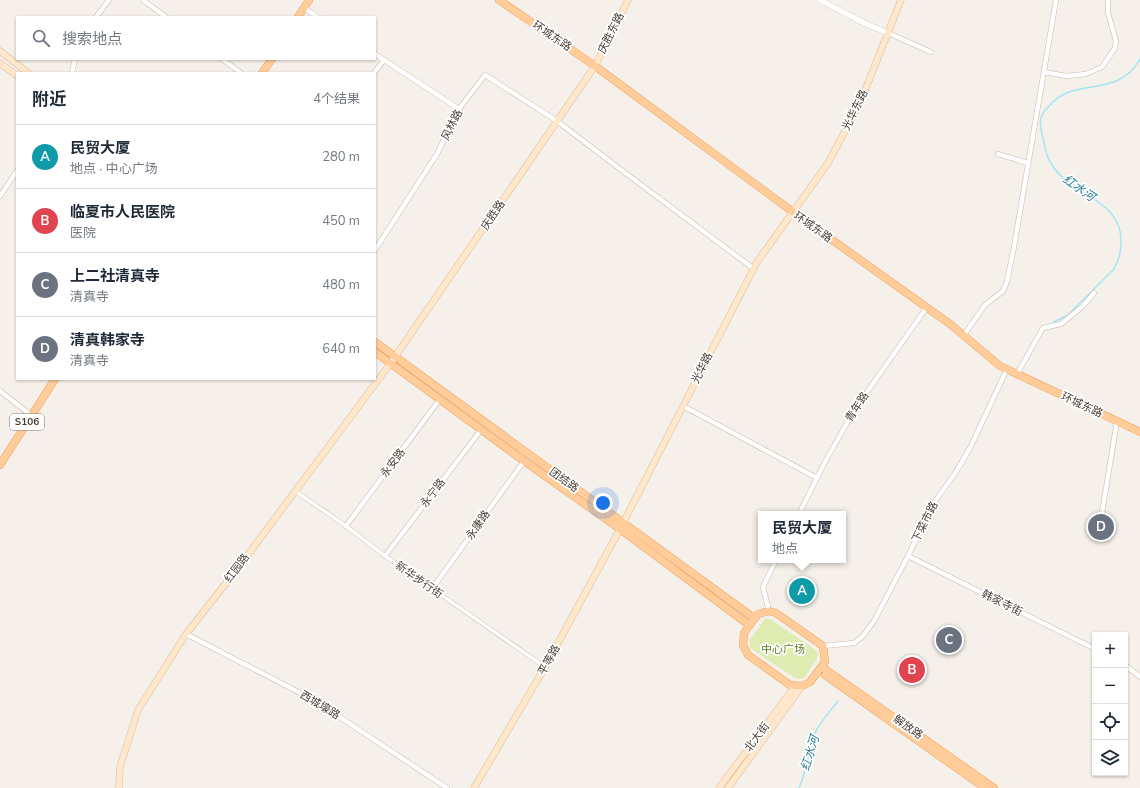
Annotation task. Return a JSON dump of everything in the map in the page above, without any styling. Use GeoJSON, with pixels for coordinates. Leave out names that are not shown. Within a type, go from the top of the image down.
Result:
{"type":"FeatureCollection","features":[{"type":"Feature","properties":{"kind":"main road"},"geometry":{"type":"LineString","coordinates":[[299,16],[309,0]]}},
{"type":"Feature","properties":{"kind":"main road","name":"环城东路"},"geometry":{"type":"LineString","coordinates":[[499,0],[595,66],[793,212],[927,307],[964,335],[1000,366],[1140,432]]}},
{"type":"Feature","properties":{"kind":"main road","name":"庆胜东路"},"geometry":{"type":"LineString","coordinates":[[595,66],[628,0]]}},
{"type":"Feature","properties":{"kind":"main road","name":"光华东路"},"geometry":{"type":"LineString","coordinates":[[793,212],[828,163],[860,103],[901,0]]}},
{"type":"Feature","properties":{"kind":"main road"},"geometry":{"type":"LineString","coordinates":[[0,51],[27,72]]}},
{"type":"Feature","properties":{"kind":"main road"},"geometry":{"type":"LineString","coordinates":[[263,72],[271,60]]}},
{"type":"Feature","properties":{"kind":"main road"},"geometry":{"type":"LineString","coordinates":[[0,63],[16,75]]}},
{"type":"Feature","properties":{"kind":"main road","name":"庆胜路"},"geometry":{"type":"LineString","coordinates":[[390,364],[595,66]]}},
{"type":"Feature","properties":{"kind":"main road","name":"光华路"},"geometry":{"type":"LineString","coordinates":[[621,526],[754,268],[793,212]]}},
{"type":"Feature","properties":{"kind":"main road","name":"团结路"},"geometry":{"type":"LineString","coordinates":[[376,343],[621,526],[749,625]]}},
{"type":"Feature","properties":{"kind":"main road","name":"团结路"},"geometry":{"type":"LineString","coordinates":[[376,353],[524,461],[754,618]]}},
{"type":"Feature","properties":{"kind":"main road","name":"红园路"},"geometry":{"type":"LineString","coordinates":[[119,788],[120,767],[138,710],[186,634],[390,364]]}},
{"type":"Feature","properties":{"kind":"main road","name":"S106"},"geometry":{"type":"LineString","coordinates":[[0,465],[54,380]]}},
{"type":"Feature","properties":{"kind":"main road","name":"平等路"},"geometry":{"type":"LineString","coordinates":[[474,788],[545,667],[621,526]]}},
{"type":"Feature","properties":{"kind":"main road"},"geometry":{"type":"LineString","coordinates":[[769,611],[776,613],[823,646],[825,662],[810,682],[799,686],[790,685],[748,655],[743,645],[744,633],[758,614],[769,611]]}},
{"type":"Feature","properties":{"kind":"main road","name":"解放路"},"geometry":{"type":"LineString","coordinates":[[821,669],[985,788]]}},
{"type":"Feature","properties":{"kind":"main road","name":"解放路"},"geometry":{"type":"LineString","coordinates":[[821,669],[994,788]]}},
{"type":"Feature","properties":{"kind":"main road","name":"北大街"},"geometry":{"type":"LineString","coordinates":[[720,788],[799,686]]}},
{"type":"Feature","properties":{"kind":"main road","name":"北大街"},"geometry":{"type":"LineString","coordinates":[[728,788],[799,686]]}},
{"type":"Feature","properties":{"kind":"street"},"geometry":{"type":"LineString","coordinates":[[97,16],[109,0]]}},
{"type":"Feature","properties":{"kind":"street"},"geometry":{"type":"LineString","coordinates":[[143,0],[165,16]]}},
{"type":"Feature","properties":{"kind":"street"},"geometry":{"type":"LineString","coordinates":[[820,0],[866,24],[931,52]]}},
{"type":"Feature","properties":{"kind":"street"},"geometry":{"type":"LineString","coordinates":[[964,335],[985,305],[1003,291],[1007,281],[1056,0]]}},
{"type":"Feature","properties":{"kind":"street"},"geometry":{"type":"LineString","coordinates":[[1044,72],[1066,76],[1086,74],[1102,67],[1115,48],[1116,42],[1108,13],[1108,0]]}},
{"type":"Feature","properties":{"kind":"street"},"geometry":{"type":"LineString","coordinates":[[304,8],[316,16]]}},
{"type":"Feature","properties":{"kind":"street"},"geometry":{"type":"LineString","coordinates":[[376,55],[459,109]]}},
{"type":"Feature","properties":{"kind":"street"},"geometry":{"type":"LineString","coordinates":[[72,72],[75,60]]}},
{"type":"Feature","properties":{"kind":"street"},"geometry":{"type":"LineString","coordinates":[[223,60],[240,72]]}},
{"type":"Feature","properties":{"kind":"street"},"geometry":{"type":"LineString","coordinates":[[375,72],[384,60]]}},
{"type":"Feature","properties":{"kind":"street","name":"风林路"},"geometry":{"type":"LineString","coordinates":[[376,248],[437,154],[459,109],[485,75],[557,121]]}},
{"type":"Feature","properties":{"kind":"street"},"geometry":{"type":"LineString","coordinates":[[557,121],[754,268]]}},
{"type":"Feature","properties":{"kind":"street"},"geometry":{"type":"LineString","coordinates":[[998,154],[1028,163]]}},
{"type":"Feature","properties":{"kind":"street"},"geometry":{"type":"LineString","coordinates":[[0,196],[16,172]]}},
{"type":"Feature","properties":{"kind":"street"},"geometry":{"type":"LineString","coordinates":[[1017,374],[1043,328],[1061,324],[1083,306],[1094,293]]}},
{"type":"Feature","properties":{"kind":"street","name":"青年路"},"geometry":{"type":"LineString","coordinates":[[800,511],[855,409],[927,307]]}},
{"type":"Feature","properties":{"kind":"street","name":"下菜市路"},"geometry":{"type":"LineString","coordinates":[[823,646],[854,643],[863,636],[874,621],[933,504],[956,472],[970,448],[1007,369]]}},
{"type":"Feature","properties":{"kind":"street"},"geometry":{"type":"LineString","coordinates":[[0,391],[31,415]]}},
{"type":"Feature","properties":{"kind":"street","name":"永安路"},"geometry":{"type":"LineString","coordinates":[[346,526],[440,399]]}},
{"type":"Feature","properties":{"kind":"street"},"geometry":{"type":"LineString","coordinates":[[683,406],[817,478]]}},
{"type":"Feature","properties":{"kind":"street"},"geometry":{"type":"LineString","coordinates":[[1102,519],[1117,421]]}},
{"type":"Feature","properties":{"kind":"street","name":"永宁路"},"geometry":{"type":"LineString","coordinates":[[385,556],[481,430]]}},
{"type":"Feature","properties":{"kind":"street","name":"永康路"},"geometry":{"type":"LineString","coordinates":[[432,589],[524,461]]}},
{"type":"Feature","properties":{"kind":"street","name":"新华步行街"},"geometry":{"type":"LineString","coordinates":[[295,491],[346,526],[385,556],[545,667]]}},
{"type":"Feature","properties":{"kind":"street","name":"韩家寺街"},"geometry":{"type":"LineString","coordinates":[[908,556],[1092,648]]}},
{"type":"Feature","properties":{"kind":"street"},"geometry":{"type":"LineString","coordinates":[[769,611],[763,588],[775,563]]}},
{"type":"Feature","properties":{"kind":"street","name":"西城壕路"},"geometry":{"type":"LineString","coordinates":[[186,634],[314,700],[447,788]]}},
{"type":"Feature","properties":{"kind":"street"},"geometry":{"type":"LineString","coordinates":[[1128,667],[1140,677]]}},
{"type":"Feature","properties":{"kind":"green space","name":"中心广场"},"geometry":{"type":"Polygon","coordinates":[[[765,619],[770,619],[816,650],[818,654],[817,658],[805,677],[800,679],[795,678],[750,648],[749,641],[765,619]]]}},
{"type":"Feature","properties":{"kind":"waterway","name":"红水河"},"geometry":{"type":"LineString","coordinates":[[1054,322],[1068,315],[1114,269],[1121,250],[1121,243],[1119,228],[1114,217],[1105,207],[1071,184],[1052,165],[1047,154],[1042,133],[1040,124],[1041,118],[1043,113],[1059,97],[1071,91],[1108,84],[1120,79],[1131,72],[1140,59]]}},
{"type":"Feature","properties":{"kind":"waterway","name":"红水河"},"geometry":{"type":"LineString","coordinates":[[799,788],[814,735],[838,701]]}},
{"type":"Feature","properties":{"kind":"place","name":"清真韩家寺"},"geometry":{"type":"Point","coordinates":[1101,527]}},
{"type":"Feature","properties":{"kind":"place","name":"民贸大厦"},"geometry":{"type":"Point","coordinates":[802,591]}},
{"type":"Feature","properties":{"kind":"place","name":"上二社清真寺"},"geometry":{"type":"Point","coordinates":[949,640]}},
{"type":"Feature","properties":{"kind":"place","name":"临夏市人民医院"},"geometry":{"type":"Point","coordinates":[912,670]}}]}
